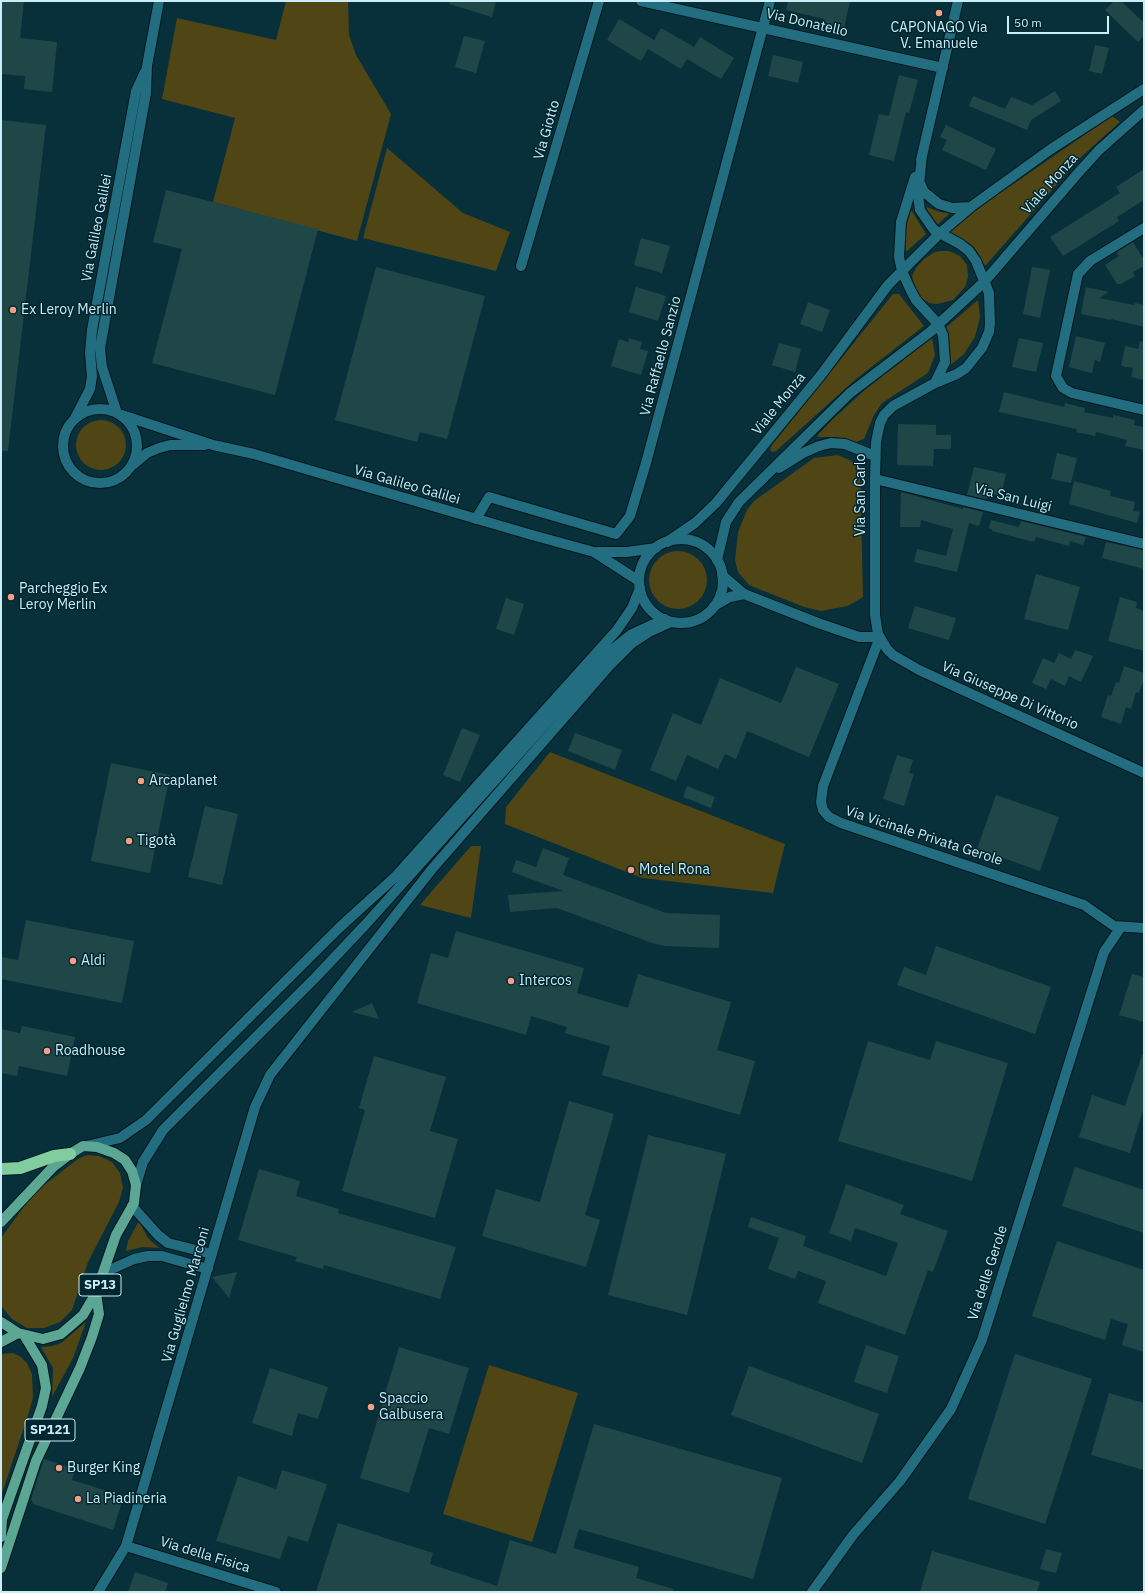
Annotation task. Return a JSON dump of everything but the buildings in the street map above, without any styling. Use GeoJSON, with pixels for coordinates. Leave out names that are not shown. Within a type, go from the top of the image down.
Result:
{"type":"FeatureCollection","features":[{"type":"Feature","properties":{"kind":"highway"},"geometry":{"type":"LineString","coordinates":[[1,1169],[20,1168],[54,1156],[70,1154]]}},
{"type":"Feature","properties":{"kind":"main road"},"geometry":{"type":"LineString","coordinates":[[1,1222],[40,1180],[70,1154],[83,1146],[105,1149],[122,1158],[132,1170],[136,1185]]}},
{"type":"Feature","properties":{"kind":"main road","name":"SP13"},"geometry":{"type":"LineString","coordinates":[[1,1322],[21,1334],[43,1338],[61,1334],[83,1315],[96,1293],[116,1235],[132,1206],[136,1185]]}},
{"type":"Feature","properties":{"kind":"main road","name":"SP121"},"geometry":{"type":"LineString","coordinates":[[1,1568],[36,1461],[80,1368],[92,1337],[99,1314],[96,1293]]}},
{"type":"Feature","properties":{"kind":"main road"},"geometry":{"type":"LineString","coordinates":[[1,1342],[21,1334]]}},
{"type":"Feature","properties":{"kind":"main road","name":"SP121"},"geometry":{"type":"LineString","coordinates":[[2,1520],[42,1406],[46,1388],[42,1365],[21,1334]]}},
{"type":"Feature","properties":{"kind":"main road"},"geometry":{"type":"LineString","coordinates":[[1,1537],[2,1520]]}},
{"type":"Feature","properties":{"kind":"street","name":"Via Galileo Galilei"},"geometry":{"type":"LineString","coordinates":[[159,1],[147,66],[146,93],[100,348],[102,367],[120,414],[212,445],[254,454],[594,552],[627,552],[656,548]]}},
{"type":"Feature","properties":{"kind":"street","name":"Via Giotto"},"geometry":{"type":"LineString","coordinates":[[521,266],[599,1]]}},
{"type":"Feature","properties":{"kind":"street","name":"Via Donatello"},"geometry":{"type":"LineString","coordinates":[[641,1],[943,68]]}},
{"type":"Feature","properties":{"kind":"street"},"geometry":{"type":"LineString","coordinates":[[763,28],[770,1]]}},
{"type":"Feature","properties":{"kind":"street"},"geometry":{"type":"LineString","coordinates":[[935,383],[943,369],[945,356],[943,335],[938,324],[916,300],[902,271],[898,251],[901,222],[922,155],[958,1]]}},
{"type":"Feature","properties":{"kind":"street","name":"Via Raffaello Sanzio"},"geometry":{"type":"LineString","coordinates":[[476,519],[489,497],[616,534],[630,516],[648,456],[763,28]]}},
{"type":"Feature","properties":{"kind":"street","name":"Via Galileo Galilei"},"geometry":{"type":"LineString","coordinates":[[75,418],[90,389],[92,376],[90,353],[92,330],[136,91],[147,66]]}},
{"type":"Feature","properties":{"kind":"street","name":"Viale Monza"},"geometry":{"type":"LineString","coordinates":[[667,542],[695,523],[716,503],[821,374],[888,285],[938,234],[972,206],[1051,149],[1144,89]]}},
{"type":"Feature","properties":{"kind":"street","name":"Viale Monza"},"geometry":{"type":"LineString","coordinates":[[717,560],[723,532],[729,515],[739,502],[850,393],[938,324],[984,282],[1099,150],[1144,110]]}},
{"type":"Feature","properties":{"kind":"street"},"geometry":{"type":"LineString","coordinates":[[922,155],[918,194],[920,210],[930,227],[938,234],[960,244],[969,251],[976,262],[984,282]]}},
{"type":"Feature","properties":{"kind":"street"},"geometry":{"type":"LineString","coordinates":[[919,181],[924,192],[939,204],[952,208],[972,206]]}},
{"type":"Feature","properties":{"kind":"street"},"geometry":{"type":"LineString","coordinates":[[1143,231],[1090,261],[1078,274],[1056,376],[1063,388],[1072,393],[1144,410]]}},
{"type":"Feature","properties":{"kind":"street","name":"Via San Carlo"},"geometry":{"type":"LineString","coordinates":[[880,637],[875,615],[875,456],[877,434],[881,419],[886,411],[935,383],[957,374],[966,368],[977,356],[986,341],[990,328],[991,308],[989,293],[984,282]]}},
{"type":"Feature","properties":{"kind":"street"},"geometry":{"type":"LineString","coordinates":[[98,409],[111,410],[120,414],[130,423],[137,438],[137,454],[134,464],[122,477],[105,484],[82,480],[73,473],[66,463],[63,444],[64,434],[75,418],[86,411],[98,409]]}},
{"type":"Feature","properties":{"kind":"street"},"geometry":{"type":"LineString","coordinates":[[763,477],[803,453],[825,444],[845,444],[875,456]]}},
{"type":"Feature","properties":{"kind":"street","name":"Via Galileo Galilei"},"geometry":{"type":"LineString","coordinates":[[134,464],[147,454],[170,445],[212,445]]}},
{"type":"Feature","properties":{"kind":"street","name":"Via San Luigi"},"geometry":{"type":"LineString","coordinates":[[875,479],[1144,544]]}},
{"type":"Feature","properties":{"kind":"street"},"geometry":{"type":"LineString","coordinates":[[83,1146],[120,1138],[146,1120],[340,927],[395,877],[617,630],[632,608],[640,585],[644,562],[656,548],[667,542],[684,539],[694,541],[708,549],[717,560],[722,575],[722,589],[714,606]]}},
{"type":"Feature","properties":{"kind":"street","name":"Via Galileo Galilei"},"geometry":{"type":"LineString","coordinates":[[594,552],[640,585]]}},
{"type":"Feature","properties":{"kind":"street"},"geometry":{"type":"LineString","coordinates":[[722,575],[744,594],[818,623],[859,637],[880,637]]}},
{"type":"Feature","properties":{"kind":"street"},"geometry":{"type":"LineString","coordinates":[[640,585],[648,606],[668,620],[682,623],[696,620],[704,616],[714,606],[730,597],[744,594]]}},
{"type":"Feature","properties":{"kind":"street","name":"Via Guglielmo Marconi"},"geometry":{"type":"LineString","coordinates":[[98,1592],[126,1546],[261,1093],[274,1070],[319,1016],[432,869],[610,665],[632,643],[668,620]]}},
{"type":"Feature","properties":{"kind":"street","name":"SP13"},"geometry":{"type":"LineString","coordinates":[[136,1185],[143,1162],[163,1130],[310,983],[366,924],[612,650],[629,635],[668,620]]}},
{"type":"Feature","properties":{"kind":"street","name":"Via Giuseppe Di Vittorio"},"geometry":{"type":"LineString","coordinates":[[880,637],[893,655],[918,670],[1141,771]]}},
{"type":"Feature","properties":{"kind":"street","name":"Via Vicinale Privata Gerole"},"geometry":{"type":"LineString","coordinates":[[880,637],[823,786],[821,802],[823,810],[829,817],[841,823],[1084,905],[1096,912],[1106,921],[1121,927]]}},
{"type":"Feature","properties":{"kind":"street"},"geometry":{"type":"LineString","coordinates":[[1121,927],[1144,928]]}},
{"type":"Feature","properties":{"kind":"street","name":"Via delle Gerole"},"geometry":{"type":"LineString","coordinates":[[812,1592],[853,1535],[900,1481],[951,1409],[982,1340],[1104,952],[1121,927]]}},
{"type":"Feature","properties":{"kind":"street"},"geometry":{"type":"LineString","coordinates":[[132,1206],[158,1235],[168,1243],[212,1254]]}},
{"type":"Feature","properties":{"kind":"street"},"geometry":{"type":"LineString","coordinates":[[103,1273],[134,1259],[148,1256],[162,1256],[208,1269]]}},
{"type":"Feature","properties":{"kind":"street","name":"Via della Fisica"},"geometry":{"type":"LineString","coordinates":[[126,1546],[276,1592]]}},
{"type":"Feature","properties":{"kind":"shaded area"},"geometry":{"type":"Polygon","coordinates":[[[286,1],[348,1],[349,35],[356,55],[391,114],[357,241],[213,202],[235,118],[162,99],[177,18],[276,40],[286,1]]]}},
{"type":"Feature","properties":{"kind":"shaded area"},"geometry":{"type":"Polygon","coordinates":[[[1112,116],[1120,122],[1081,157],[985,266],[976,250],[969,243],[949,233],[968,215],[1112,116]]]}},
{"type":"Feature","properties":{"kind":"shaded area"},"geometry":{"type":"Polygon","coordinates":[[[387,148],[463,213],[510,232],[496,271],[363,238],[387,148]]]}},
{"type":"Feature","properties":{"kind":"shaded area"},"geometry":{"type":"Polygon","coordinates":[[[926,207],[940,212],[950,213],[937,225],[929,215],[926,207]]]}},
{"type":"Feature","properties":{"kind":"shaded area"},"geometry":{"type":"Polygon","coordinates":[[[912,211],[926,234],[907,251],[905,250],[906,226],[910,212],[912,211]]]}},
{"type":"Feature","properties":{"kind":"shaded area"},"geometry":{"type":"Polygon","coordinates":[[[949,251],[960,256],[967,265],[968,277],[965,287],[953,300],[937,304],[929,303],[919,296],[914,287],[912,276],[916,268],[924,259],[935,252],[949,251]]]}},
{"type":"Feature","properties":{"kind":"shaded area"},"geometry":{"type":"Polygon","coordinates":[[[893,294],[899,294],[924,326],[856,379],[776,451],[772,452],[770,450],[772,445],[893,294]]]}},
{"type":"Feature","properties":{"kind":"shaded area"},"geometry":{"type":"Polygon","coordinates":[[[978,300],[980,317],[975,337],[964,354],[949,366],[943,330],[978,300]]]}},
{"type":"Feature","properties":{"kind":"shaded area"},"geometry":{"type":"Polygon","coordinates":[[[932,338],[935,355],[928,373],[882,403],[874,415],[864,439],[856,442],[835,437],[818,437],[818,435],[832,420],[867,388],[932,338]]]}},
{"type":"Feature","properties":{"kind":"shaded area"},"geometry":{"type":"Polygon","coordinates":[[[101,420],[115,424],[122,431],[126,445],[122,459],[115,466],[101,470],[87,466],[80,459],[76,445],[80,431],[87,424],[101,420]]]}},
{"type":"Feature","properties":{"kind":"shaded area"},"geometry":{"type":"Polygon","coordinates":[[[838,455],[860,465],[863,597],[848,606],[821,611],[804,607],[749,585],[738,572],[735,560],[738,532],[747,510],[754,501],[814,458],[838,455]]]}},
{"type":"Feature","properties":{"kind":"shaded area"},"geometry":{"type":"Polygon","coordinates":[[[672,551],[684,551],[699,559],[707,574],[707,586],[699,601],[684,609],[672,609],[657,601],[649,586],[649,574],[657,559],[672,551]]]}},
{"type":"Feature","properties":{"kind":"shaded area"},"geometry":{"type":"Polygon","coordinates":[[[550,752],[785,844],[773,893],[642,878],[505,824],[506,807],[550,752]]]}},
{"type":"Feature","properties":{"kind":"shaded area"},"geometry":{"type":"Polygon","coordinates":[[[471,846],[481,846],[471,918],[420,905],[471,846]]]}},
{"type":"Feature","properties":{"kind":"shaded area"},"geometry":{"type":"Polygon","coordinates":[[[87,1155],[99,1156],[112,1162],[120,1173],[123,1188],[119,1202],[88,1262],[72,1310],[60,1322],[44,1328],[27,1328],[12,1319],[1,1306],[1,1238],[28,1201],[43,1186],[78,1159],[87,1155]]]}},
{"type":"Feature","properties":{"kind":"shaded area"},"geometry":{"type":"Polygon","coordinates":[[[139,1221],[148,1238],[159,1248],[142,1247],[126,1251],[128,1241],[139,1221]]]}},
{"type":"Feature","properties":{"kind":"shaded area"},"geometry":{"type":"Polygon","coordinates":[[[86,1322],[73,1358],[52,1397],[53,1368],[41,1347],[61,1343],[86,1322]]]}},
{"type":"Feature","properties":{"kind":"shaded area"},"geometry":{"type":"Polygon","coordinates":[[[13,1353],[21,1357],[27,1363],[32,1374],[33,1397],[1,1496],[1,1354],[13,1353]]]}},
{"type":"Feature","properties":{"kind":"shaded area"},"geometry":{"type":"Polygon","coordinates":[[[489,1365],[578,1393],[532,1542],[443,1514],[489,1365]]]}},
{"type":"Feature","properties":{"kind":"place","name":"CAPONAGO Via V. Emanuele"},"geometry":{"type":"Point","coordinates":[939,13]}},
{"type":"Feature","properties":{"kind":"place","name":"Ex Leroy Merlin"},"geometry":{"type":"Point","coordinates":[13,310]}},
{"type":"Feature","properties":{"kind":"place","name":"Parcheggio Ex Leroy Merlin"},"geometry":{"type":"Point","coordinates":[11,597]}},
{"type":"Feature","properties":{"kind":"place","name":"Arcaplanet"},"geometry":{"type":"Point","coordinates":[141,781]}},
{"type":"Feature","properties":{"kind":"place","name":"Tigotà"},"geometry":{"type":"Point","coordinates":[129,841]}},
{"type":"Feature","properties":{"kind":"place","name":"Motel Rona"},"geometry":{"type":"Point","coordinates":[631,870]}},
{"type":"Feature","properties":{"kind":"place","name":"Aldi"},"geometry":{"type":"Point","coordinates":[73,961]}},
{"type":"Feature","properties":{"kind":"place","name":"Intercos"},"geometry":{"type":"Point","coordinates":[511,981]}},
{"type":"Feature","properties":{"kind":"place","name":"Roadhouse"},"geometry":{"type":"Point","coordinates":[47,1051]}},
{"type":"Feature","properties":{"kind":"place","name":"Spaccio Galbusera"},"geometry":{"type":"Point","coordinates":[371,1407]}},
{"type":"Feature","properties":{"kind":"place","name":"Burger King"},"geometry":{"type":"Point","coordinates":[59,1468]}},
{"type":"Feature","properties":{"kind":"place","name":"La Piadineria"},"geometry":{"type":"Point","coordinates":[78,1499]}}]}
